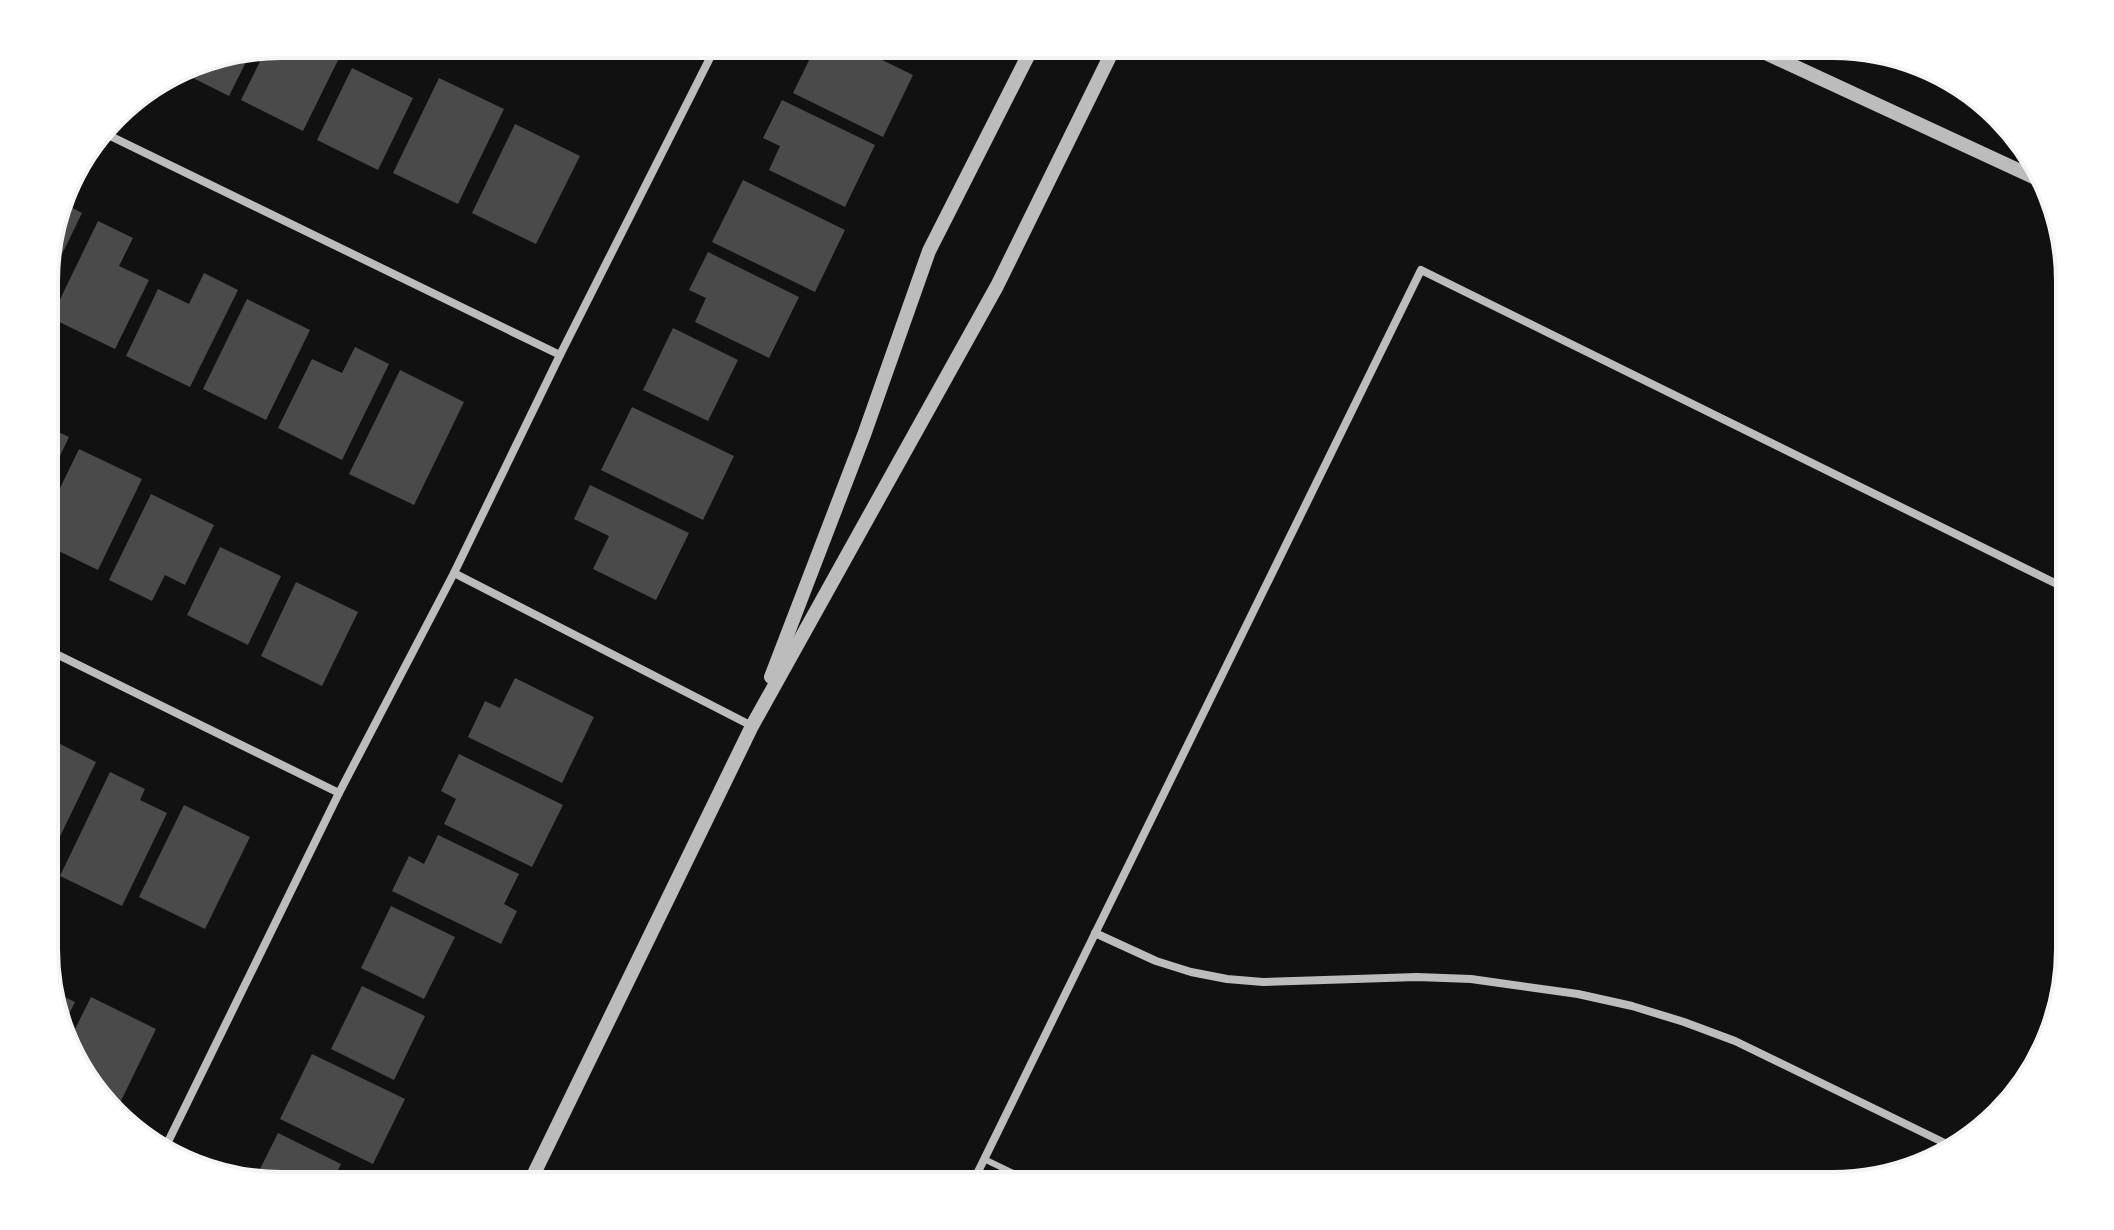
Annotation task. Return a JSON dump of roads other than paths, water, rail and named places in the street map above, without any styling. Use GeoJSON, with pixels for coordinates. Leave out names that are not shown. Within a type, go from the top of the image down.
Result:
{"type":"FeatureCollection","features":[{"type":"Feature","properties":{"kind":"street"},"geometry":{"type":"LineString","coordinates":[[168,1141],[339,793],[454,573],[710,58]]}},
{"type":"Feature","properties":{"kind":"street"},"geometry":{"type":"LineString","coordinates":[[752,726],[864,435],[929,251],[1027,58]]}},
{"type":"Feature","properties":{"kind":"street"},"geometry":{"type":"LineString","coordinates":[[535,1172],[752,726],[997,286],[1109,58]]}},
{"type":"Feature","properties":{"kind":"street"},"geometry":{"type":"LineString","coordinates":[[1776,58],[2029,175]]}},
{"type":"Feature","properties":{"kind":"street"},"geometry":{"type":"LineString","coordinates":[[111,136],[560,355]]}},
{"type":"Feature","properties":{"kind":"street"},"geometry":{"type":"LineString","coordinates":[[978,1172],[1421,270],[2056,584]]}},
{"type":"Feature","properties":{"kind":"street"},"geometry":{"type":"LineString","coordinates":[[454,573],[752,726]]}},
{"type":"Feature","properties":{"kind":"street"},"geometry":{"type":"LineString","coordinates":[[58,655],[339,793]]}},
{"type":"Feature","properties":{"kind":"street"},"geometry":{"type":"LineString","coordinates":[[1095,933],[1156,961],[1227,979],[1263,982],[1471,979],[1525,985],[1632,1006],[1735,1041],[1944,1143]]}},
{"type":"Feature","properties":{"kind":"lane"},"geometry":{"type":"LineString","coordinates":[[984,1159],[1011,1172]]}}]}
